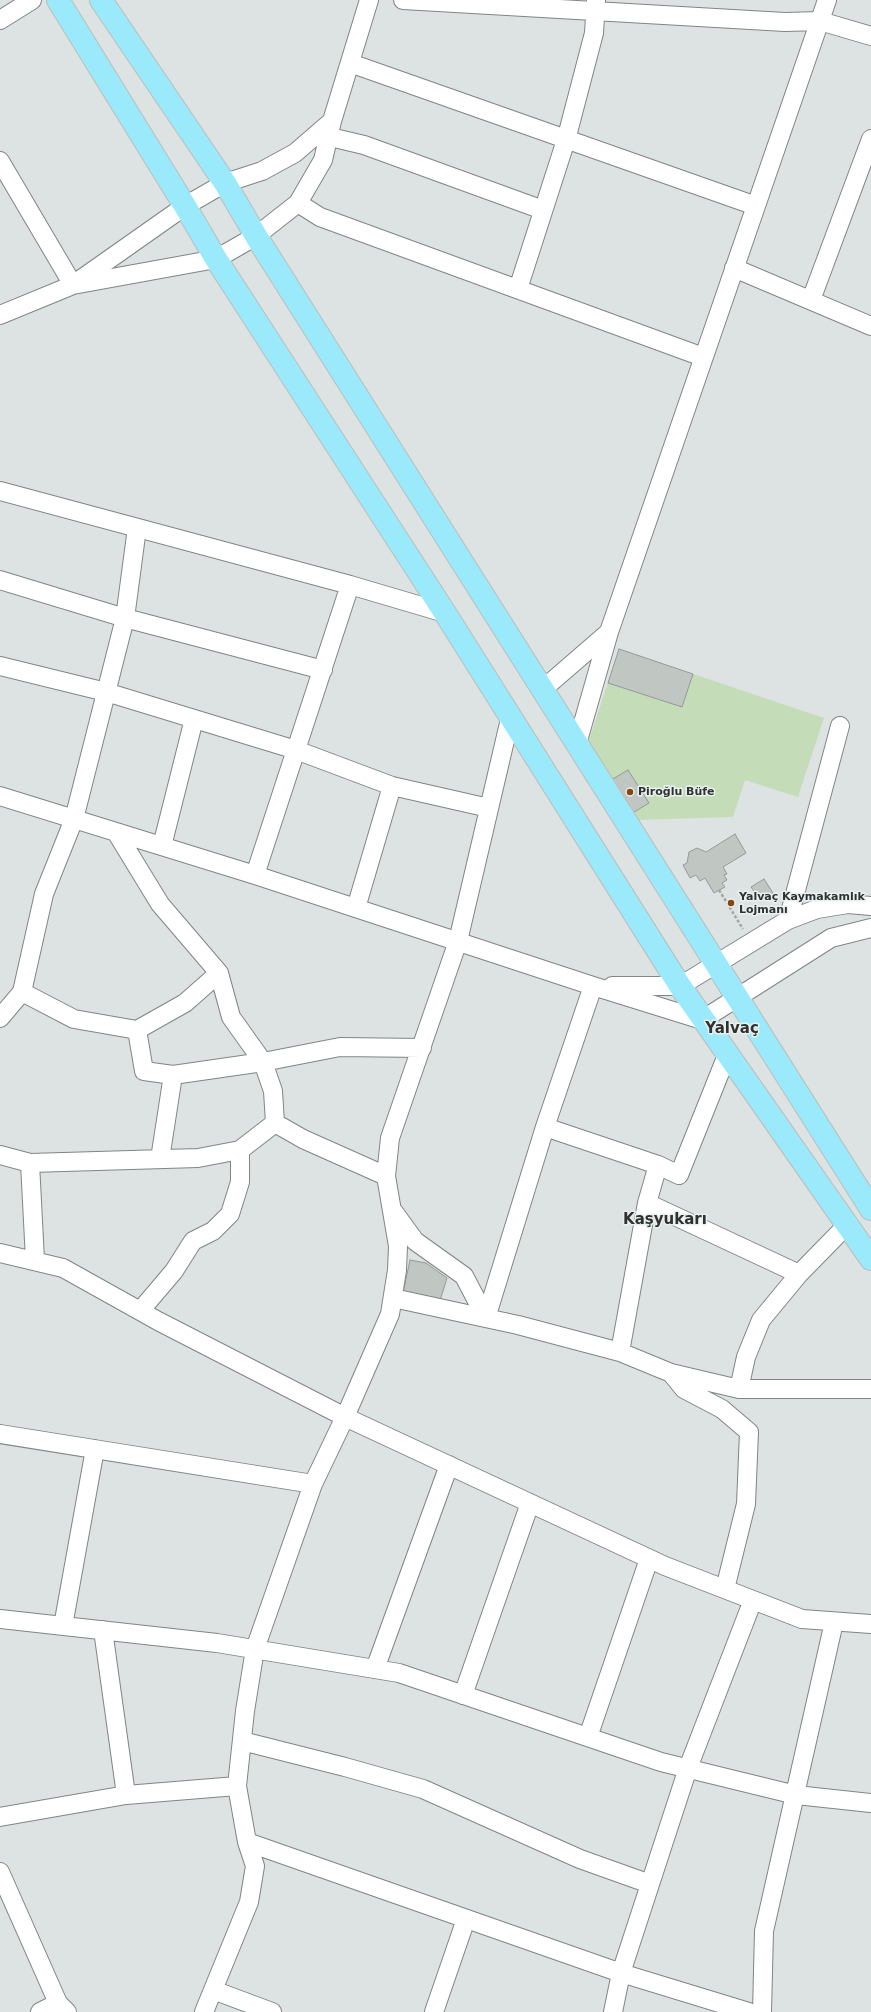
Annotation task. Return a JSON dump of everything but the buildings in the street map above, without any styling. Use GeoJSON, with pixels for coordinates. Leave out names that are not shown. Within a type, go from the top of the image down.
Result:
{"type":"FeatureCollection","features":[{"type":"Feature","properties":{"kind":"main road"},"geometry":{"type":"LineString","coordinates":[[58,0],[216,259],[445,613],[510,719],[680,986],[702,1020],[871,1259]]}},
{"type":"Feature","properties":{"kind":"main road"},"geometry":{"type":"LineString","coordinates":[[101,0],[225,183],[256,236],[542,690],[738,996],[871,1209]]}},
{"type":"Feature","properties":{"kind":"street"},"geometry":{"type":"LineString","coordinates":[[0,20],[32,0]]}},
{"type":"Feature","properties":{"kind":"street"},"geometry":{"type":"LineString","coordinates":[[0,315],[74,285],[216,259],[256,236],[298,204],[323,160],[369,0]]}},
{"type":"Feature","properties":{"kind":"street"},"geometry":{"type":"LineString","coordinates":[[402,0],[595,6],[785,22],[820,20],[871,36]]}},
{"type":"Feature","properties":{"kind":"street"},"geometry":{"type":"LineString","coordinates":[[577,744],[609,632],[827,0]]}},
{"type":"Feature","properties":{"kind":"street"},"geometry":{"type":"LineString","coordinates":[[518,289],[566,140],[594,33],[595,6]]}},
{"type":"Feature","properties":{"kind":"street"},"geometry":{"type":"LineString","coordinates":[[350,63],[756,206]]}},
{"type":"Feature","properties":{"kind":"street"},"geometry":{"type":"LineString","coordinates":[[74,285],[185,206],[225,183],[262,171],[295,153],[331,129]]}},
{"type":"Feature","properties":{"kind":"street"},"geometry":{"type":"LineString","coordinates":[[331,129],[364,144],[543,210]]}},
{"type":"Feature","properties":{"kind":"street"},"geometry":{"type":"LineString","coordinates":[[811,300],[871,140]]}},
{"type":"Feature","properties":{"kind":"street"},"geometry":{"type":"LineString","coordinates":[[0,161],[74,285]]}},
{"type":"Feature","properties":{"kind":"street"},"geometry":{"type":"LineString","coordinates":[[298,204],[320,216],[703,357]]}},
{"type":"Feature","properties":{"kind":"street"},"geometry":{"type":"LineString","coordinates":[[734,268],[871,326]]}},
{"type":"Feature","properties":{"kind":"street"},"geometry":{"type":"LineString","coordinates":[[0,491],[350,585],[445,613]]}},
{"type":"Feature","properties":{"kind":"street"},"geometry":{"type":"LineString","coordinates":[[0,1018],[22,992],[44,894],[74,819],[124,618],[137,528]]}},
{"type":"Feature","properties":{"kind":"street"},"geometry":{"type":"LineString","coordinates":[[0,580],[124,618],[323,670]]}},
{"type":"Feature","properties":{"kind":"street"},"geometry":{"type":"LineString","coordinates":[[255,875],[350,585]]}},
{"type":"Feature","properties":{"kind":"street"},"geometry":{"type":"LineString","coordinates":[[542,690],[609,632]]}},
{"type":"Feature","properties":{"kind":"street"},"geometry":{"type":"LineString","coordinates":[[0,666],[106,692],[296,750],[392,786],[489,808]]}},
{"type":"Feature","properties":{"kind":"street"},"geometry":{"type":"LineString","coordinates":[[162,846],[194,719]]}},
{"type":"Feature","properties":{"kind":"street"},"geometry":{"type":"LineString","coordinates":[[204,2012],[249,1902],[255,1866],[247,1842],[237,1786],[255,1649],[314,1484],[390,1314],[397,1270],[398,1246],[386,1176],[390,1138],[458,942],[510,719]]}},
{"type":"Feature","properties":{"kind":"street"},"geometry":{"type":"LineString","coordinates":[[788,920],[840,726]]}},
{"type":"Feature","properties":{"kind":"street"},"geometry":{"type":"LineString","coordinates":[[356,908],[392,786]]}},
{"type":"Feature","properties":{"kind":"street"},"geometry":{"type":"LineString","coordinates":[[0,796],[255,875],[593,986],[702,1020],[831,938],[860,929],[871,928]]}},
{"type":"Feature","properties":{"kind":"street"},"geometry":{"type":"LineString","coordinates":[[116,832],[160,904],[219,973],[231,1017],[263,1062],[273,1091],[275,1123]]}},
{"type":"Feature","properties":{"kind":"street"},"geometry":{"type":"LineString","coordinates":[[593,986],[680,986],[788,920],[817,909],[848,904],[871,906]]}},
{"type":"Feature","properties":{"kind":"street"},"geometry":{"type":"LineString","coordinates":[[22,992],[74,1019],[137,1030],[185,1002],[219,973]]}},
{"type":"Feature","properties":{"kind":"street"},"geometry":{"type":"LineString","coordinates":[[486,1318],[545,1127],[593,986]]}},
{"type":"Feature","properties":{"kind":"street"},"geometry":{"type":"LineString","coordinates":[[137,1030],[144,1071],[174,1075],[263,1062],[340,1047],[422,1048]]}},
{"type":"Feature","properties":{"kind":"street"},"geometry":{"type":"LineString","coordinates":[[545,1127],[658,1165],[679,1175],[727,1055]]}},
{"type":"Feature","properties":{"kind":"street"},"geometry":{"type":"LineString","coordinates":[[160,1159],[174,1075]]}},
{"type":"Feature","properties":{"kind":"street"},"geometry":{"type":"LineString","coordinates":[[275,1123],[303,1139],[386,1176]]}},
{"type":"Feature","properties":{"kind":"street"},"geometry":{"type":"LineString","coordinates":[[0,1155],[30,1163],[198,1158],[240,1150],[275,1123]]}},
{"type":"Feature","properties":{"kind":"street"},"geometry":{"type":"LineString","coordinates":[[140,1311],[174,1271],[193,1241],[213,1231],[230,1214],[240,1182],[240,1150]]}},
{"type":"Feature","properties":{"kind":"street"},"geometry":{"type":"LineString","coordinates":[[30,1163],[35,1260]]}},
{"type":"Feature","properties":{"kind":"street"},"geometry":{"type":"LineString","coordinates":[[620,1352],[647,1203],[658,1165]]}},
{"type":"Feature","properties":{"kind":"street"},"geometry":{"type":"LineString","coordinates":[[647,1203],[799,1274]]}},
{"type":"Feature","properties":{"kind":"street"},"geometry":{"type":"LineString","coordinates":[[391,1209],[415,1241],[464,1276],[486,1318]]}},
{"type":"Feature","properties":{"kind":"street"},"geometry":{"type":"LineString","coordinates":[[739,1389],[746,1357],[762,1320],[799,1274],[847,1225]]}},
{"type":"Feature","properties":{"kind":"street"},"geometry":{"type":"LineString","coordinates":[[0,1253],[35,1260],[63,1268],[140,1311],[345,1417],[649,1559],[802,1619],[871,1624]]}},
{"type":"Feature","properties":{"kind":"street"},"geometry":{"type":"LineString","coordinates":[[392,1298],[486,1318],[620,1352],[671,1373],[739,1389],[871,1389]]}},
{"type":"Feature","properties":{"kind":"street"},"geometry":{"type":"LineString","coordinates":[[671,1373],[684,1389],[722,1409],[749,1432],[746,1504],[725,1589]]}},
{"type":"Feature","properties":{"kind":"street"},"geometry":{"type":"LineString","coordinates":[[0,1434],[314,1484]]}},
{"type":"Feature","properties":{"kind":"street"},"geometry":{"type":"LineString","coordinates":[[63,1626],[95,1449]]}},
{"type":"Feature","properties":{"kind":"street"},"geometry":{"type":"LineString","coordinates":[[375,1669],[449,1465]]}},
{"type":"Feature","properties":{"kind":"street"},"geometry":{"type":"LineString","coordinates":[[463,1695],[530,1503]]}},
{"type":"Feature","properties":{"kind":"street"},"geometry":{"type":"LineString","coordinates":[[588,1737],[649,1559]]}},
{"type":"Feature","properties":{"kind":"street"},"geometry":{"type":"LineString","coordinates":[[613,2012],[621,1973],[688,1768],[753,1600]]}},
{"type":"Feature","properties":{"kind":"street"},"geometry":{"type":"LineString","coordinates":[[0,1619],[217,1643],[399,1673],[661,1762],[796,1795],[871,1803]]}},
{"type":"Feature","properties":{"kind":"street"},"geometry":{"type":"LineString","coordinates":[[762,2012],[764,1931],[834,1622]]}},
{"type":"Feature","properties":{"kind":"street"},"geometry":{"type":"LineString","coordinates":[[103,1630],[126,1795]]}},
{"type":"Feature","properties":{"kind":"street"},"geometry":{"type":"LineString","coordinates":[[242,1741],[345,1767],[423,1789],[580,1859],[650,1884]]}},
{"type":"Feature","properties":{"kind":"street"},"geometry":{"type":"LineString","coordinates":[[0,1817],[126,1795],[237,1786]]}},
{"type":"Feature","properties":{"kind":"street"},"geometry":{"type":"LineString","coordinates":[[247,1842],[621,1973],[749,2012]]}},
{"type":"Feature","properties":{"kind":"street"},"geometry":{"type":"LineString","coordinates":[[0,1872],[62,2008],[40,2012]]}},
{"type":"Feature","properties":{"kind":"street"},"geometry":{"type":"LineString","coordinates":[[434,2012],[466,1919]]}},
{"type":"Feature","properties":{"kind":"street"},"geometry":{"type":"LineString","coordinates":[[213,1990],[272,2012]]}},
{"type":"Feature","properties":{"kind":"path"},"geometry":{"type":"LineString","coordinates":[[719,890],[752,943]]}},
{"type":"Feature","properties":{"kind":"green space"},"geometry":{"type":"Polygon","coordinates":[[[619,649],[824,718],[798,797],[745,780],[733,817],[635,820],[588,743],[619,649]]]}},
{"type":"Feature","properties":{"kind":"place","name":"Piroğlu Büfe"},"geometry":{"type":"Point","coordinates":[630,792]}},
{"type":"Feature","properties":{"kind":"place","name":"Yalvaç Kaymakamlık Lojmanı"},"geometry":{"type":"Point","coordinates":[731,903]}},
{"type":"Feature","properties":{"kind":"district","name":"Yalvaç"},"geometry":{"type":"Point","coordinates":[732,1029]}},
{"type":"Feature","properties":{"kind":"district","name":"Kaşyukarı"},"geometry":{"type":"Point","coordinates":[665,1220]}}]}
